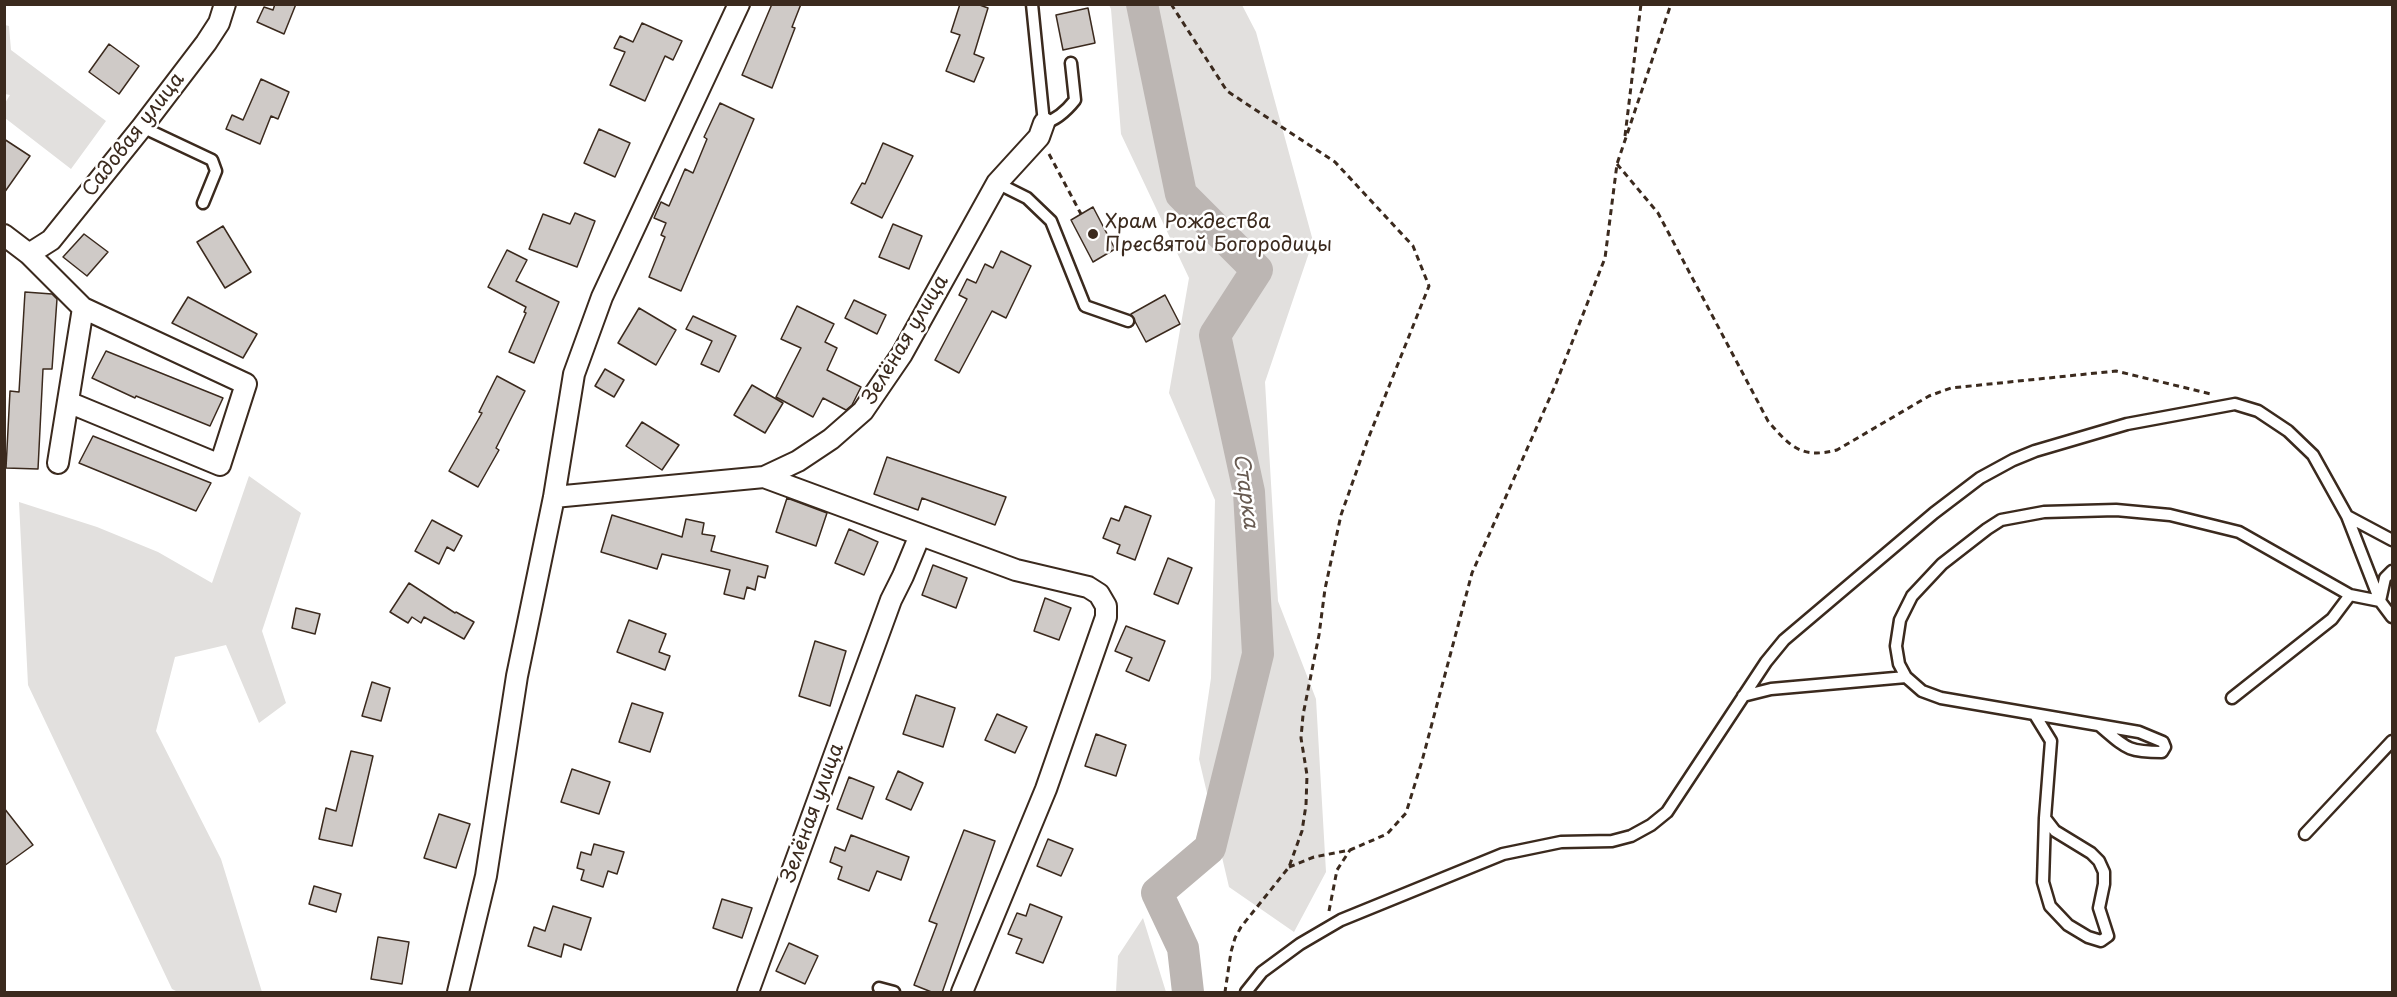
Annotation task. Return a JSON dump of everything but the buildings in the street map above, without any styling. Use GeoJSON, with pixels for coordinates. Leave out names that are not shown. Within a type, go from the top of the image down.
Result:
{"type":"FeatureCollection","features":[{"type":"Feature","properties":{"kind":"street","name":"Садовая улица"},"geometry":{"type":"LineString","coordinates":[[29,254],[51,240],[142,127],[206,43],[219,23],[225,4]]}},
{"type":"Feature","properties":{"kind":"street"},"geometry":{"type":"LineString","coordinates":[[458,993],[486,876],[517,676],[554,497],[574,374],[602,297],[739,4]]}},
{"type":"Feature","properties":{"kind":"street","name":"Зелёная улица"},"geometry":{"type":"LineString","coordinates":[[554,497],[764,477],[798,461],[831,439],[863,411],[902,354],[997,183],[1041,130]]}},
{"type":"Feature","properties":{"kind":"street"},"geometry":{"type":"LineString","coordinates":[[4,235],[29,254],[83,308],[246,384],[220,465],[68,402]]}},
{"type":"Feature","properties":{"kind":"street"},"geometry":{"type":"LineString","coordinates":[[58,463],[83,308]]}},
{"type":"Feature","properties":{"kind":"street"},"geometry":{"type":"LineString","coordinates":[[764,477],[1016,570],[1088,587],[1099,594],[1106,606],[1106,617],[1046,789],[962,993]]}},
{"type":"Feature","properties":{"kind":"street","name":"Зелёная улица"},"geometry":{"type":"LineString","coordinates":[[748,993],[891,600],[920,535]]}},
{"type":"Feature","properties":{"kind":"lane"},"geometry":{"type":"LineString","coordinates":[[1032,4],[1041,130]]}},
{"type":"Feature","properties":{"kind":"lane"},"geometry":{"type":"LineString","coordinates":[[1041,130],[1067,110],[1075,100],[1071,63]]}},
{"type":"Feature","properties":{"kind":"lane"},"geometry":{"type":"LineString","coordinates":[[142,127],[212,160],[216,171],[202,203]]}},
{"type":"Feature","properties":{"kind":"lane"},"geometry":{"type":"LineString","coordinates":[[997,183],[1027,198],[1051,221],[1056,229],[1078,292],[1086,306],[1128,321]]}},
{"type":"Feature","properties":{"kind":"lane"},"geometry":{"type":"LineString","coordinates":[[1246,993],[1262,972],[1300,944],[1341,920],[1503,854],[1561,842],[1612,841],[1631,836],[1651,825],[1667,812],[1766,662],[1784,640],[1980,478],[2035,451],[2127,424],[2235,404],[2258,411],[2288,430],[2313,455],[2347,516],[2380,601],[2392,617]]}},
{"type":"Feature","properties":{"kind":"lane"},"geometry":{"type":"LineString","coordinates":[[2100,726],[2126,749],[2138,752],[2162,752],[2165,747],[2163,741],[2139,732],[1941,698],[1922,691],[1906,677],[1899,664],[1896,646],[1900,620],[1912,596],[1942,564],[2001,520],[2044,512],[2116,510],[2170,515],[2239,532],[2350,595],[2380,601]]}},
{"type":"Feature","properties":{"kind":"lane"},"geometry":{"type":"LineString","coordinates":[[2347,516],[2392,540]]}},
{"type":"Feature","properties":{"kind":"lane"},"geometry":{"type":"LineString","coordinates":[[2380,601],[2385,578],[2392,571]]}},
{"type":"Feature","properties":{"kind":"lane"},"geometry":{"type":"LineString","coordinates":[[2232,698],[2332,619],[2350,595]]}},
{"type":"Feature","properties":{"kind":"lane"},"geometry":{"type":"LineString","coordinates":[[1743,696],[1771,689],[1906,677]]}},
{"type":"Feature","properties":{"kind":"lane"},"geometry":{"type":"LineString","coordinates":[[2035,715],[2051,741],[2045,818],[2043,882],[2050,906],[2067,925],[2088,938],[2102,941],[2108,936],[2099,908],[2104,884],[2104,872],[2099,861],[2091,853],[2055,831],[2045,818]]}},
{"type":"Feature","properties":{"kind":"lane"},"geometry":{"type":"LineString","coordinates":[[2305,834],[2387,753],[2392,741]]}},
{"type":"Feature","properties":{"kind":"lane"},"geometry":{"type":"LineString","coordinates":[[879,987],[894,993]]}},
{"type":"Feature","properties":{"kind":"path"},"geometry":{"type":"LineString","coordinates":[[1171,4],[1227,91],[1335,162],[1413,246],[1429,286],[1368,439],[1341,515],[1325,589],[1301,738],[1306,775],[1306,805],[1302,831],[1289,867],[1241,927],[1235,938],[1225,993]]}},
{"type":"Feature","properties":{"kind":"path"},"geometry":{"type":"LineString","coordinates":[[1624,144],[1641,4]]}},
{"type":"Feature","properties":{"kind":"path"},"geometry":{"type":"LineString","coordinates":[[1289,867],[1314,857],[1350,850],[1387,834],[1406,813],[1473,573],[1555,386],[1605,258],[1617,164],[1671,4]]}},
{"type":"Feature","properties":{"kind":"path"},"geometry":{"type":"LineString","coordinates":[[1041,130],[1081,214]]}},
{"type":"Feature","properties":{"kind":"path"},"geometry":{"type":"LineString","coordinates":[[1617,164],[1658,213],[1768,422],[1784,440],[1807,453],[1822,454],[1837,450],[1929,396],[1951,388],[2116,371],[2204,390],[2235,404]]}},
{"type":"Feature","properties":{"kind":"path"},"geometry":{"type":"LineString","coordinates":[[1329,912],[1337,870],[1350,850]]}},
{"type":"Feature","properties":{"kind":"shaded area"},"geometry":{"type":"Polygon","coordinates":[[[1109,5],[1242,5],[1256,32],[1313,241],[1265,382],[1278,601],[1316,699],[1326,872],[1294,932],[1229,887],[1199,759],[1211,678],[1215,500],[1169,393],[1189,278],[1121,134],[1109,5]]]}},
{"type":"Feature","properties":{"kind":"shaded area"},"geometry":{"type":"Polygon","coordinates":[[[5,25],[9,26],[11,50],[106,121],[71,169],[5,118],[5,103],[10,95],[5,94],[5,25]]]}},
{"type":"Feature","properties":{"kind":"shaded area"},"geometry":{"type":"Polygon","coordinates":[[[249,476],[301,513],[262,631],[286,703],[259,723],[226,645],[175,657],[156,731],[221,859],[262,992],[178,992],[172,989],[28,685],[19,502],[97,527],[158,552],[212,583],[249,476]]]}},
{"type":"Feature","properties":{"kind":"shaded area"},"geometry":{"type":"Polygon","coordinates":[[[1143,918],[1166,992],[1116,992],[1118,956],[1143,918]]]}},
{"type":"Feature","properties":{"kind":"waterway","name":"Старка"},"geometry":{"type":"LineString","coordinates":[[1142,4],[1181,194],[1257,270],[1215,335],[1249,492],[1258,654],[1210,848],[1157,893],[1183,948],[1188,992]]}},
{"type":"Feature","properties":{"kind":"place","name":"Храм Рождества Пресвятой Богородицы"},"geometry":{"type":"Point","coordinates":[1093,234]}}]}
